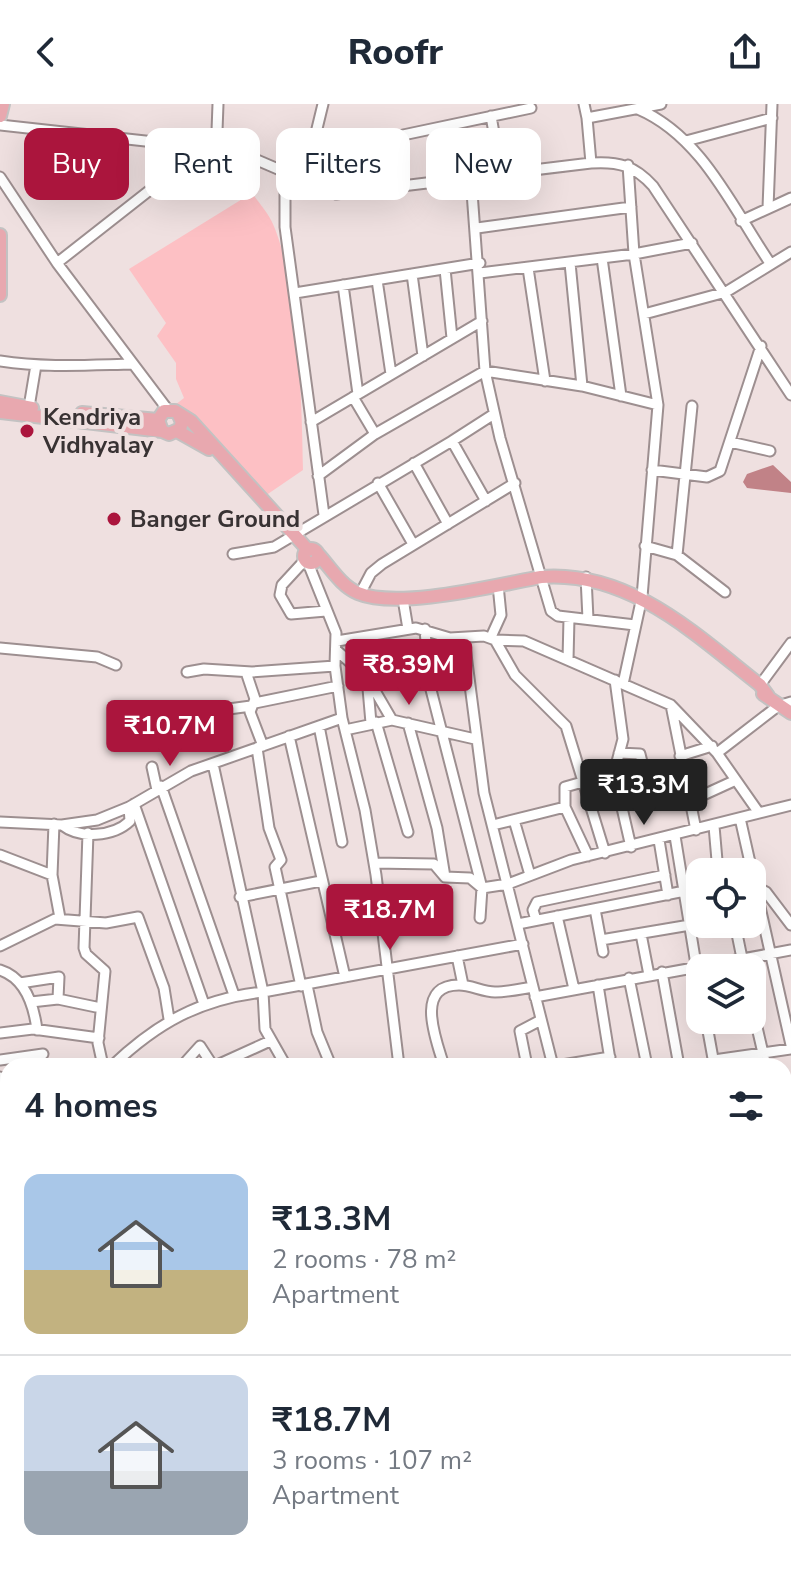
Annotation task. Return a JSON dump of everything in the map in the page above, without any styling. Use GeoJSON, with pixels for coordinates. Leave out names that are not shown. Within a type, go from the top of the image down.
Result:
{"type":"FeatureCollection","features":[{"type":"Feature","properties":{"kind":"main road"},"geometry":{"type":"LineString","coordinates":[[0,124],[3,104]]}},
{"type":"Feature","properties":{"kind":"main road"},"geometry":{"type":"LineString","coordinates":[[0,235],[0,294]]}},
{"type":"Feature","properties":{"kind":"main road"},"geometry":{"type":"LineString","coordinates":[[0,402],[28,411]]}},
{"type":"Feature","properties":{"kind":"main road"},"geometry":{"type":"LineString","coordinates":[[0,412],[28,411],[160,426],[177,431],[209,449],[290,535]]}},
{"type":"Feature","properties":{"kind":"main road"},"geometry":{"type":"LineString","coordinates":[[160,426],[173,411]]}},
{"type":"Feature","properties":{"kind":"main road"},"geometry":{"type":"LineString","coordinates":[[173,411],[182,422],[177,431]]}},
{"type":"Feature","properties":{"kind":"main road"},"geometry":{"type":"LineString","coordinates":[[173,411],[194,424],[308,557],[360,594],[403,599],[541,577],[586,577],[638,599],[788,707]]}},
{"type":"Feature","properties":{"kind":"street"},"geometry":{"type":"LineString","coordinates":[[217,128],[218,104]]}},
{"type":"Feature","properties":{"kind":"street"},"geometry":{"type":"LineString","coordinates":[[317,128],[323,104]]}},
{"type":"Feature","properties":{"kind":"street"},"geometry":{"type":"LineString","coordinates":[[584,104],[591,163]]}},
{"type":"Feature","properties":{"kind":"street"},"geometry":{"type":"LineString","coordinates":[[587,118],[661,104]]}},
{"type":"Feature","properties":{"kind":"street"},"geometry":{"type":"LineString","coordinates":[[768,208],[772,104]]}},
{"type":"Feature","properties":{"kind":"street"},"geometry":{"type":"LineString","coordinates":[[410,134],[531,108]]}},
{"type":"Feature","properties":{"kind":"street"},"geometry":{"type":"LineString","coordinates":[[638,109],[655,116],[700,157],[770,263]]}},
{"type":"Feature","properties":{"kind":"street"},"geometry":{"type":"LineString","coordinates":[[491,116],[493,128]]}},
{"type":"Feature","properties":{"kind":"street"},"geometry":{"type":"LineString","coordinates":[[686,141],[772,118]]}},
{"type":"Feature","properties":{"kind":"street"},"geometry":{"type":"LineString","coordinates":[[0,124],[145,139]]}},
{"type":"Feature","properties":{"kind":"street"},"geometry":{"type":"LineString","coordinates":[[541,169],[591,163],[628,165],[653,186],[726,292],[791,395]]}},
{"type":"Feature","properties":{"kind":"street"},"geometry":{"type":"LineString","coordinates":[[628,165],[634,254],[658,405],[635,625],[619,682],[623,739],[614,773],[631,847]]}},
{"type":"Feature","properties":{"kind":"street"},"geometry":{"type":"LineString","coordinates":[[0,177],[57,263],[133,364],[173,411]]}},
{"type":"Feature","properties":{"kind":"street"},"geometry":{"type":"LineString","coordinates":[[57,263],[145,194]]}},
{"type":"Feature","properties":{"kind":"street"},"geometry":{"type":"LineString","coordinates":[[741,221],[791,198]]}},
{"type":"Feature","properties":{"kind":"street"},"geometry":{"type":"LineString","coordinates":[[284,200],[284,218],[324,515]]}},
{"type":"Feature","properties":{"kind":"street"},"geometry":{"type":"LineString","coordinates":[[474,200],[485,371],[494,414],[551,611],[569,618],[635,625]]}},
{"type":"Feature","properties":{"kind":"street"},"geometry":{"type":"LineString","coordinates":[[477,228],[631,207]]}},
{"type":"Feature","properties":{"kind":"street"},"geometry":{"type":"LineString","coordinates":[[295,293],[445,269],[528,268],[692,243]]}},
{"type":"Feature","properties":{"kind":"street"},"geometry":{"type":"LineString","coordinates":[[644,314],[726,292],[791,252]]}},
{"type":"Feature","properties":{"kind":"street"},"geometry":{"type":"LineString","coordinates":[[602,258],[621,396]]}},
{"type":"Feature","properties":{"kind":"street"},"geometry":{"type":"LineString","coordinates":[[570,263],[582,386]]}},
{"type":"Feature","properties":{"kind":"street"},"geometry":{"type":"LineString","coordinates":[[528,268],[545,381]]}},
{"type":"Feature","properties":{"kind":"street"},"geometry":{"type":"LineString","coordinates":[[445,269],[452,338]]}},
{"type":"Feature","properties":{"kind":"street"},"geometry":{"type":"LineString","coordinates":[[412,274],[423,356]]}},
{"type":"Feature","properties":{"kind":"street"},"geometry":{"type":"LineString","coordinates":[[377,280],[391,374]]}},
{"type":"Feature","properties":{"kind":"street"},"geometry":{"type":"LineString","coordinates":[[343,285],[355,395],[375,434]]}},
{"type":"Feature","properties":{"kind":"street"},"geometry":{"type":"LineString","coordinates":[[311,422],[482,321]]}},
{"type":"Feature","properties":{"kind":"street"},"geometry":{"type":"LineString","coordinates":[[652,470],[715,476],[720,471],[761,346]]}},
{"type":"Feature","properties":{"kind":"street"},"geometry":{"type":"LineString","coordinates":[[0,361],[36,365],[133,364]]}},
{"type":"Feature","properties":{"kind":"street"},"geometry":{"type":"LineString","coordinates":[[28,411],[36,365]]}},
{"type":"Feature","properties":{"kind":"street"},"geometry":{"type":"LineString","coordinates":[[318,476],[375,434],[485,371],[582,386],[658,405]]}},
{"type":"Feature","properties":{"kind":"street"},"geometry":{"type":"LineString","coordinates":[[677,555],[692,406]]}},
{"type":"Feature","properties":{"kind":"street"},"geometry":{"type":"LineString","coordinates":[[233,554],[262,551],[494,414]]}},
{"type":"Feature","properties":{"kind":"street"},"geometry":{"type":"LineString","coordinates":[[452,441],[486,501]]}},
{"type":"Feature","properties":{"kind":"street"},"geometry":{"type":"LineString","coordinates":[[730,442],[770,451]]}},
{"type":"Feature","properties":{"kind":"street"},"geometry":{"type":"LineString","coordinates":[[414,463],[448,524]]}},
{"type":"Feature","properties":{"kind":"street"},"geometry":{"type":"LineString","coordinates":[[378,483],[413,544]]}},
{"type":"Feature","properties":{"kind":"street"},"geometry":{"type":"LineString","coordinates":[[360,594],[371,573],[515,483]]}},
{"type":"Feature","properties":{"kind":"street"},"geometry":{"type":"LineString","coordinates":[[645,546],[677,555],[725,592]]}},
{"type":"Feature","properties":{"kind":"street"},"geometry":{"type":"LineString","coordinates":[[326,611],[291,614],[280,595],[282,585],[308,557],[326,611],[336,646],[335,666],[342,718],[374,863],[398,1058]]}},
{"type":"Feature","properties":{"kind":"street"},"geometry":{"type":"LineString","coordinates":[[586,577],[588,619]]}},
{"type":"Feature","properties":{"kind":"street"},"geometry":{"type":"LineString","coordinates":[[498,585],[501,615],[493,639],[515,675],[562,718],[605,853]]}},
{"type":"Feature","properties":{"kind":"street"},"geometry":{"type":"LineString","coordinates":[[403,599],[408,629]]}},
{"type":"Feature","properties":{"kind":"street"},"geometry":{"type":"LineString","coordinates":[[568,660],[569,618]]}},
{"type":"Feature","properties":{"kind":"street"},"geometry":{"type":"LineString","coordinates":[[336,646],[408,629],[425,629],[464,639],[524,641],[671,705],[715,750],[759,813]]}},
{"type":"Feature","properties":{"kind":"street"},"geometry":{"type":"LineString","coordinates":[[425,629],[429,682],[482,888],[480,918]]}},
{"type":"Feature","properties":{"kind":"street"},"geometry":{"type":"LineString","coordinates":[[464,639],[475,739],[493,825],[552,1058]]}},
{"type":"Feature","properties":{"kind":"street"},"geometry":{"type":"LineString","coordinates":[[764,690],[791,643]]}},
{"type":"Feature","properties":{"kind":"street"},"geometry":{"type":"LineString","coordinates":[[336,646],[367,677],[392,720]]}},
{"type":"Feature","properties":{"kind":"street"},"geometry":{"type":"LineString","coordinates":[[0,648],[97,657],[116,665]]}},
{"type":"Feature","properties":{"kind":"street"},"geometry":{"type":"LineString","coordinates":[[187,672],[335,666]]}},
{"type":"Feature","properties":{"kind":"street"},"geometry":{"type":"LineString","coordinates":[[246,672],[253,705],[251,717],[260,747],[269,828],[281,860],[275,867],[304,985],[328,1058]]}},
{"type":"Feature","properties":{"kind":"street"},"geometry":{"type":"LineString","coordinates":[[367,677],[373,722],[408,832]]}},
{"type":"Feature","properties":{"kind":"street"},"geometry":{"type":"LineString","coordinates":[[199,713],[253,705],[338,686]]}},
{"type":"Feature","properties":{"kind":"street"},"geometry":{"type":"LineString","coordinates":[[671,705],[696,830]]}},
{"type":"Feature","properties":{"kind":"street"},"geometry":{"type":"LineString","coordinates":[[680,756],[715,750],[788,707]]}},
{"type":"Feature","properties":{"kind":"street"},"geometry":{"type":"LineString","coordinates":[[0,822],[58,825],[90,822],[213,764],[342,718]]}},
{"type":"Feature","properties":{"kind":"street"},"geometry":{"type":"LineString","coordinates":[[345,730],[392,720],[475,739]]}},
{"type":"Feature","properties":{"kind":"street"},"geometry":{"type":"LineString","coordinates":[[408,723],[437,828],[445,877]]}},
{"type":"Feature","properties":{"kind":"street"},"geometry":{"type":"LineString","coordinates":[[319,726],[342,842]]}},
{"type":"Feature","properties":{"kind":"street"},"geometry":{"type":"LineString","coordinates":[[289,736],[345,977]]}},
{"type":"Feature","properties":{"kind":"street"},"geometry":{"type":"LineString","coordinates":[[619,753],[640,754],[647,782]]}},
{"type":"Feature","properties":{"kind":"street"},"geometry":{"type":"LineString","coordinates":[[213,764],[263,992],[265,1029],[281,1058]]}},
{"type":"Feature","properties":{"kind":"street"},"geometry":{"type":"LineString","coordinates":[[152,767],[234,995]]}},
{"type":"Feature","properties":{"kind":"street"},"geometry":{"type":"LineString","coordinates":[[588,856],[565,807],[565,787],[614,773]]}},
{"type":"Feature","properties":{"kind":"street"},"geometry":{"type":"LineString","coordinates":[[690,801],[736,780]]}},
{"type":"Feature","properties":{"kind":"street"},"geometry":{"type":"LineString","coordinates":[[58,825],[88,833],[105,833],[127,824],[131,817],[131,805]]}},
{"type":"Feature","properties":{"kind":"street"},"geometry":{"type":"LineString","coordinates":[[131,805],[204,1004]]}},
{"type":"Feature","properties":{"kind":"street"},"geometry":{"type":"LineString","coordinates":[[374,863],[434,864],[445,877],[470,878],[482,888],[508,884],[588,856],[791,805]]}},
{"type":"Feature","properties":{"kind":"street"},"geometry":{"type":"LineString","coordinates":[[493,825],[565,807]]}},
{"type":"Feature","properties":{"kind":"street"},"geometry":{"type":"LineString","coordinates":[[740,818],[748,858]]}},
{"type":"Feature","properties":{"kind":"street"},"geometry":{"type":"LineString","coordinates":[[514,820],[530,875]]}},
{"type":"Feature","properties":{"kind":"street"},"geometry":{"type":"LineString","coordinates":[[58,825],[52,875],[60,918]]}},
{"type":"Feature","properties":{"kind":"street"},"geometry":{"type":"LineString","coordinates":[[714,826],[717,858]]}},
{"type":"Feature","properties":{"kind":"street"},"geometry":{"type":"LineString","coordinates":[[88,833],[85,953],[105,971],[99,1038],[102,1058]]}},
{"type":"Feature","properties":{"kind":"street"},"geometry":{"type":"LineString","coordinates":[[675,836],[686,899]]}},
{"type":"Feature","properties":{"kind":"street"},"geometry":{"type":"LineString","coordinates":[[659,840],[668,895]]}},
{"type":"Feature","properties":{"kind":"street"},"geometry":{"type":"LineString","coordinates":[[0,855],[52,875]]}},
{"type":"Feature","properties":{"kind":"street"},"geometry":{"type":"LineString","coordinates":[[536,920],[533,910],[537,902],[665,875]]}},
{"type":"Feature","properties":{"kind":"street"},"geometry":{"type":"LineString","coordinates":[[240,897],[321,881]]}},
{"type":"Feature","properties":{"kind":"street"},"geometry":{"type":"LineString","coordinates":[[518,924],[685,892]]}},
{"type":"Feature","properties":{"kind":"street"},"geometry":{"type":"LineString","coordinates":[[766,895],[777,904],[791,925]]}},
{"type":"Feature","properties":{"kind":"street"},"geometry":{"type":"LineString","coordinates":[[595,909],[603,952]]}},
{"type":"Feature","properties":{"kind":"street"},"geometry":{"type":"LineString","coordinates":[[557,916],[574,989]]}},
{"type":"Feature","properties":{"kind":"street"},"geometry":{"type":"LineString","coordinates":[[0,946],[60,918],[85,922],[140,919],[164,988],[169,1019]]}},
{"type":"Feature","properties":{"kind":"street"},"geometry":{"type":"LineString","coordinates":[[601,940],[686,926]]}},
{"type":"Feature","properties":{"kind":"street"},"geometry":{"type":"LineString","coordinates":[[641,934],[649,975]]}},
{"type":"Feature","properties":{"kind":"street"},"geometry":{"type":"LineString","coordinates":[[741,1058],[791,1047],[766,937]]}},
{"type":"Feature","properties":{"kind":"street"},"geometry":{"type":"LineString","coordinates":[[122,1058],[169,1019],[234,995],[523,944]]}},
{"type":"Feature","properties":{"kind":"street"},"geometry":{"type":"LineString","coordinates":[[766,955],[791,950]]}},
{"type":"Feature","properties":{"kind":"street"},"geometry":{"type":"LineString","coordinates":[[457,956],[463,985]]}},
{"type":"Feature","properties":{"kind":"street"},"geometry":{"type":"LineString","coordinates":[[442,1058],[432,1024],[431,1004],[443,988],[463,985],[498,992],[574,989],[686,968]]}},
{"type":"Feature","properties":{"kind":"street"},"geometry":{"type":"LineString","coordinates":[[0,970],[20,983],[31,1002],[37,1030]]}},
{"type":"Feature","properties":{"kind":"street"},"geometry":{"type":"LineString","coordinates":[[662,972],[678,1058]]}},
{"type":"Feature","properties":{"kind":"street"},"geometry":{"type":"LineString","coordinates":[[20,983],[59,977],[58,999]]}},
{"type":"Feature","properties":{"kind":"street"},"geometry":{"type":"LineString","coordinates":[[629,978],[645,1058]]}},
{"type":"Feature","properties":{"kind":"street"},"geometry":{"type":"LineString","coordinates":[[598,985],[609,1058]]}},
{"type":"Feature","properties":{"kind":"street"},"geometry":{"type":"LineString","coordinates":[[31,1002],[58,999],[96,1007]]}},
{"type":"Feature","properties":{"kind":"street"},"geometry":{"type":"LineString","coordinates":[[525,1058],[520,1031],[541,1020]]}},
{"type":"Feature","properties":{"kind":"street"},"geometry":{"type":"LineString","coordinates":[[0,1033],[37,1030],[99,1038]]}},
{"type":"Feature","properties":{"kind":"street"},"geometry":{"type":"LineString","coordinates":[[709,1034],[713,1058]]}},
{"type":"Feature","properties":{"kind":"street"},"geometry":{"type":"LineString","coordinates":[[758,1034],[764,1058]]}},
{"type":"Feature","properties":{"kind":"street"},"geometry":{"type":"LineString","coordinates":[[232,1058],[270,1041]]}},
{"type":"Feature","properties":{"kind":"street"},"geometry":{"type":"LineString","coordinates":[[189,1058],[200,1046],[208,1058]]}},
{"type":"Feature","properties":{"kind":"street"},"geometry":{"type":"LineString","coordinates":[[14,1058],[43,1054]]}},
{"type":"Feature","properties":{"kind":"shaded area"},"geometry":{"type":"Polygon","coordinates":[[[241,200],[257,200],[273,224],[289,279],[302,412],[303,470],[262,498],[175,405],[184,398],[176,379],[176,363],[157,336],[166,323],[129,269],[241,200]]]}},
{"type":"Feature","properties":{"kind":"shaded area"},"geometry":{"type":"Polygon","coordinates":[[[773,465],[791,482],[791,493],[747,488],[743,482],[747,474],[773,465]]]}},
{"type":"Feature","properties":{"kind":"place","name":"Kendriya Vidhyalay"},"geometry":{"type":"Point","coordinates":[27,431]}},
{"type":"Feature","properties":{"kind":"place","name":"Banger Ground"},"geometry":{"type":"Point","coordinates":[114,519]}}]}
